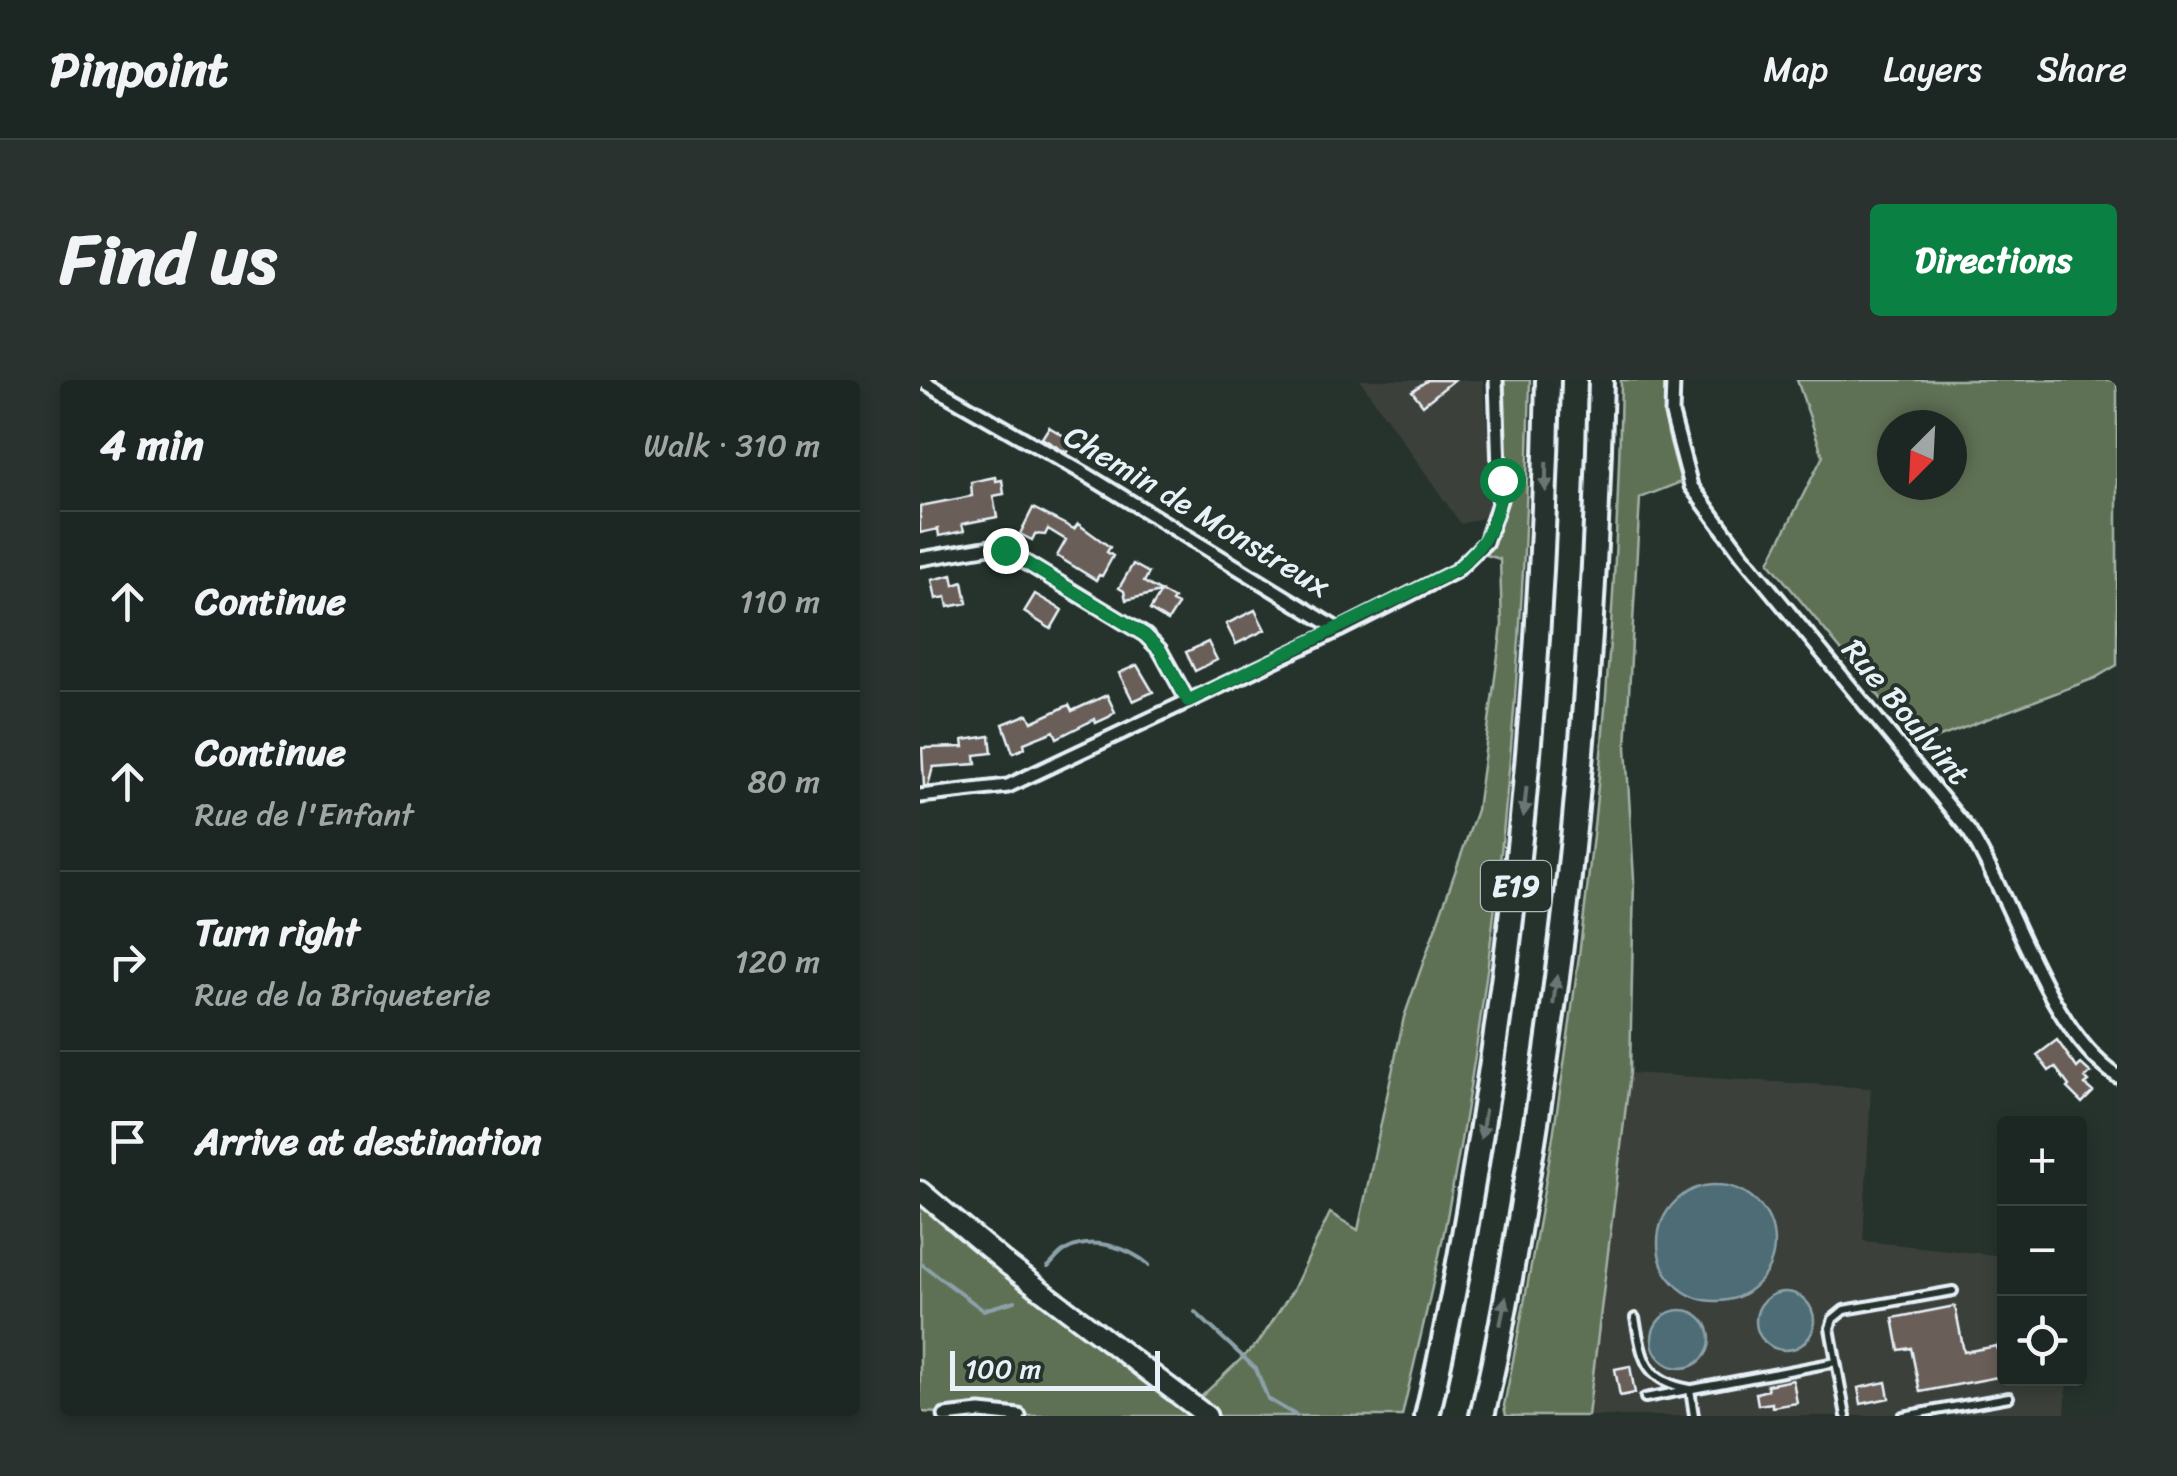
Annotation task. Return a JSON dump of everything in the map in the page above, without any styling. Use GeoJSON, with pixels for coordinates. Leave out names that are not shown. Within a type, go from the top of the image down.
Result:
{"type":"FeatureCollection","features":[{"type":"Feature","properties":{"kind":"highway","name":"E19"},"geometry":{"type":"LineString","coordinates":[[1427,1416],[1468,1216],[1518,873],[1535,699],[1548,380]]}},
{"type":"Feature","properties":{"kind":"highway","name":"E19"},"geometry":{"type":"LineString","coordinates":[[1483,1411],[1542,1086],[1570,879],[1593,614],[1601,380]]}},
{"type":"Feature","properties":{"kind":"main road"},"geometry":{"type":"LineString","coordinates":[[920,1192],[1008,1265],[1207,1416]]}},
{"type":"Feature","properties":{"kind":"street","name":"Chemin de Monstreux"},"geometry":{"type":"LineString","coordinates":[[921,380],[1087,475],[1339,630]]}},
{"type":"Feature","properties":{"kind":"street"},"geometry":{"type":"LineString","coordinates":[[920,796],[1008,786],[1339,630],[1456,570],[1486,542],[1496,514],[1502,480],[1496,380]]}},
{"type":"Feature","properties":{"kind":"street","name":"Rue Boulvint"},"geometry":{"type":"LineString","coordinates":[[1673,380],[1672,414],[1690,486],[1969,832],[1987,860],[2068,1022],[2084,1046],[2117,1076]]}},
{"type":"Feature","properties":{"kind":"street"},"geometry":{"type":"LineString","coordinates":[[920,560],[990,548],[1005,550],[1145,635],[1160,650],[1188,701]]}},
{"type":"Feature","properties":{"kind":"street"},"geometry":{"type":"LineString","coordinates":[[945,1416],[980,1412],[1019,1416]]}},
{"type":"Feature","properties":{"kind":"lane"},"geometry":{"type":"LineString","coordinates":[[1846,1416],[1830,1328],[1833,1319],[1844,1310],[1953,1292]]}},
{"type":"Feature","properties":{"kind":"lane"},"geometry":{"type":"LineString","coordinates":[[1635,1318],[1644,1363],[1671,1386],[1690,1390]]}},
{"type":"Feature","properties":{"kind":"lane"},"geometry":{"type":"LineString","coordinates":[[1645,1398],[1836,1362]]}},
{"type":"Feature","properties":{"kind":"lane"},"geometry":{"type":"LineString","coordinates":[[1690,1390],[1694,1416]]}},
{"type":"Feature","properties":{"kind":"lane"},"geometry":{"type":"LineString","coordinates":[[1903,1416],[2009,1397]]}},
{"type":"Feature","properties":{"kind":"shaded area"},"geometry":{"type":"Polygon","coordinates":[[[1360,380],[1483,380],[1496,514],[1461,524],[1360,380]]]}},
{"type":"Feature","properties":{"kind":"shaded area"},"geometry":{"type":"Polygon","coordinates":[[[1630,1073],[1871,1088],[1863,1241],[1997,1255],[1997,1386],[2067,1386],[2065,1416],[1588,1416],[1630,1073]]]}},
{"type":"Feature","properties":{"kind":"green space"},"geometry":{"type":"Polygon","coordinates":[[[1501,380],[1530,380],[1522,590],[1506,800],[1466,1113],[1442,1242],[1402,1416],[1014,1416],[920,1412],[920,1197],[1201,1397],[1259,1342],[1293,1290],[1330,1213],[1358,1230],[1404,1017],[1477,810],[1502,626],[1500,559],[1486,555],[1505,508],[1501,380]]]}},
{"type":"Feature","properties":{"kind":"green space"},"geometry":{"type":"Polygon","coordinates":[[[1621,380],[1667,380],[1668,434],[1681,482],[1640,498],[1626,747],[1634,879],[1630,1073],[1588,1416],[1506,1416],[1504,1406],[1551,1151],[1586,896],[1610,639],[1621,380]]]}},
{"type":"Feature","properties":{"kind":"green space"},"geometry":{"type":"Polygon","coordinates":[[[1797,380],[2117,380],[2117,665],[2095,678],[1919,745],[1769,562],[1823,456],[1797,380]]]}},
{"type":"Feature","properties":{"kind":"water"},"geometry":{"type":"Polygon","coordinates":[[[1716,1185],[1738,1189],[1757,1202],[1770,1221],[1774,1243],[1770,1265],[1757,1284],[1738,1297],[1716,1301],[1694,1297],[1675,1284],[1662,1265],[1658,1243],[1662,1221],[1675,1202],[1694,1189],[1716,1185]]]}},
{"type":"Feature","properties":{"kind":"water"},"geometry":{"type":"Polygon","coordinates":[[[1785,1292],[1806,1300],[1814,1321],[1806,1342],[1785,1350],[1764,1342],[1756,1321],[1764,1300],[1785,1292]]]}},
{"type":"Feature","properties":{"kind":"water"},"geometry":{"type":"Polygon","coordinates":[[[1681,1310],[1702,1318],[1710,1339],[1702,1360],[1681,1368],[1660,1360],[1652,1339],[1660,1318],[1681,1310]]]}},
{"type":"Feature","properties":{"kind":"building"},"geometry":{"type":"Polygon","coordinates":[[[1428,380],[1454,380],[1423,405],[1412,391],[1428,380]]]}},
{"type":"Feature","properties":{"kind":"building"},"geometry":{"type":"Polygon","coordinates":[[[1049,427],[1074,442],[1067,453],[1042,438],[1049,427]]]}},
{"type":"Feature","properties":{"kind":"building"},"geometry":{"type":"Polygon","coordinates":[[[995,477],[996,481],[1002,480],[1004,494],[993,496],[997,517],[962,524],[964,531],[939,536],[938,529],[920,533],[920,506],[972,496],[971,482],[995,477]]]}},
{"type":"Feature","properties":{"kind":"building"},"geometry":{"type":"Polygon","coordinates":[[[1033,508],[1074,529],[1078,524],[1110,547],[1107,552],[1113,556],[1102,576],[1096,580],[1057,556],[1066,540],[1048,529],[1045,535],[1035,534],[1032,540],[1020,534],[1033,508]]]}},
{"type":"Feature","properties":{"kind":"building"},"geometry":{"type":"Polygon","coordinates":[[[1133,564],[1149,573],[1144,582],[1174,599],[1172,602],[1178,605],[1168,621],[1150,610],[1161,592],[1126,600],[1119,588],[1133,564]]]}},
{"type":"Feature","properties":{"kind":"building"},"geometry":{"type":"Polygon","coordinates":[[[952,575],[954,585],[963,582],[967,603],[948,607],[946,597],[936,599],[932,580],[952,575]]]}},
{"type":"Feature","properties":{"kind":"building"},"geometry":{"type":"Polygon","coordinates":[[[1035,594],[1062,610],[1051,629],[1024,612],[1035,594]]]}},
{"type":"Feature","properties":{"kind":"building"},"geometry":{"type":"Polygon","coordinates":[[[1255,610],[1265,630],[1236,644],[1226,624],[1255,610]]]}},
{"type":"Feature","properties":{"kind":"building"},"geometry":{"type":"Polygon","coordinates":[[[1208,642],[1217,660],[1195,671],[1186,652],[1208,642]]]}},
{"type":"Feature","properties":{"kind":"building"},"geometry":{"type":"Polygon","coordinates":[[[1137,665],[1153,692],[1133,701],[1119,673],[1137,665]]]}},
{"type":"Feature","properties":{"kind":"building"},"geometry":{"type":"Polygon","coordinates":[[[1107,695],[1115,712],[1109,717],[1096,723],[1095,719],[1057,738],[1054,731],[1024,743],[1025,748],[1013,753],[1003,724],[1028,714],[1032,722],[1069,705],[1072,711],[1107,695]]]}},
{"type":"Feature","properties":{"kind":"building"},"geometry":{"type":"Polygon","coordinates":[[[990,736],[992,753],[975,755],[976,764],[933,767],[928,786],[924,786],[922,748],[964,747],[963,740],[990,736]]]}},
{"type":"Feature","properties":{"kind":"building"},"geometry":{"type":"Polygon","coordinates":[[[2057,1040],[2077,1068],[2081,1064],[2091,1073],[2085,1078],[2089,1082],[2085,1085],[2093,1092],[2082,1103],[2055,1067],[2049,1071],[2037,1055],[2057,1040]]]}},
{"type":"Feature","properties":{"kind":"building"},"geometry":{"type":"Polygon","coordinates":[[[1955,1306],[1964,1352],[1997,1346],[1997,1377],[1920,1392],[1911,1348],[1899,1350],[1893,1318],[1955,1306]]]}},
{"type":"Feature","properties":{"kind":"building"},"geometry":{"type":"Polygon","coordinates":[[[1630,1366],[1635,1393],[1620,1396],[1615,1369],[1630,1366]]]}},
{"type":"Feature","properties":{"kind":"building"},"geometry":{"type":"Polygon","coordinates":[[[1793,1380],[1797,1403],[1758,1405],[1756,1393],[1768,1390],[1767,1385],[1793,1380]]]}},
{"type":"Feature","properties":{"kind":"building"},"geometry":{"type":"Polygon","coordinates":[[[1886,1382],[1889,1398],[1861,1404],[1858,1388],[1886,1382]]]}},
{"type":"Feature","properties":{"kind":"waterway"},"geometry":{"type":"LineString","coordinates":[[1048,1267],[1066,1250],[1087,1244],[1120,1249],[1149,1265]]}},
{"type":"Feature","properties":{"kind":"waterway"},"geometry":{"type":"LineString","coordinates":[[920,1263],[983,1310],[1015,1301]]}},
{"type":"Feature","properties":{"kind":"waterway"},"geometry":{"type":"LineString","coordinates":[[1195,1312],[1256,1369],[1268,1399],[1297,1416]]}},
{"type":"Feature","properties":{"kind":"route"},"geometry":{"type":"LineString","coordinates":[[1005,550],[1145,635],[1160,650],[1188,701],[1456,570],[1486,542],[1500,500],[1502,480]]}}]}
